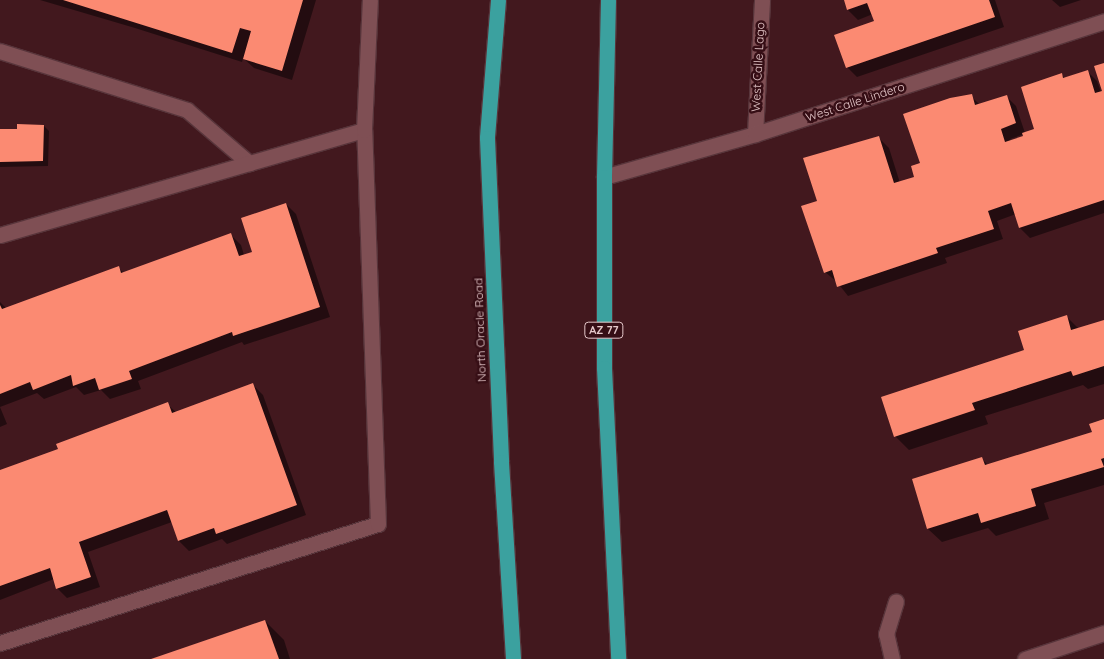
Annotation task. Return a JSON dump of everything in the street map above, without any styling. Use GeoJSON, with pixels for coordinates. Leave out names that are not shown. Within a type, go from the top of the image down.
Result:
{"type":"FeatureCollection","features":[{"type":"Feature","properties":{"kind":"highway","name":"North Oracle Road"},"geometry":{"type":"LineString","coordinates":[[498,0],[487,138],[501,462],[513,659]]}},
{"type":"Feature","properties":{"kind":"highway","name":"AZ 77"},"geometry":{"type":"LineString","coordinates":[[608,0],[604,177],[604,368],[618,659]]}},
{"type":"Feature","properties":{"kind":"street"},"geometry":{"type":"LineString","coordinates":[[0,643],[378,524],[364,130],[370,0]]}},
{"type":"Feature","properties":{"kind":"street","name":"West Calle Lago"},"geometry":{"type":"LineString","coordinates":[[755,134],[762,0]]}},
{"type":"Feature","properties":{"kind":"street","name":"West Calle Lindero"},"geometry":{"type":"LineString","coordinates":[[604,177],[755,134],[1104,21]]}},
{"type":"Feature","properties":{"kind":"street"},"geometry":{"type":"LineString","coordinates":[[0,51],[187,110],[249,163]]}},
{"type":"Feature","properties":{"kind":"street"},"geometry":{"type":"LineString","coordinates":[[0,235],[364,130]]}},
{"type":"Feature","properties":{"kind":"street"},"geometry":{"type":"LineString","coordinates":[[892,659],[886,634],[896,602]]}},
{"type":"Feature","properties":{"kind":"street"},"geometry":{"type":"LineString","coordinates":[[1025,659],[1104,633]]}},
{"type":"Feature","properties":{"kind":"building"},"geometry":{"type":"Polygon","coordinates":[[[63,0],[303,0],[282,71],[243,59],[251,31],[240,28],[232,53],[63,0]]]}},
{"type":"Feature","properties":{"kind":"building"},"geometry":{"type":"Polygon","coordinates":[[[844,0],[989,0],[995,17],[846,68],[834,35],[874,21],[867,3],[847,10],[844,0]]]}},
{"type":"Feature","properties":{"kind":"building"},"geometry":{"type":"Polygon","coordinates":[[[1104,63],[1104,200],[1019,228],[1011,203],[988,211],[994,229],[936,248],[938,253],[837,287],[832,270],[824,273],[801,206],[817,201],[803,158],[879,136],[894,183],[914,177],[911,166],[920,163],[903,114],[950,98],[972,94],[975,105],[1007,95],[1016,123],[1001,129],[1005,142],[1023,136],[1022,133],[1034,129],[1021,87],[1062,73],[1063,78],[1088,70],[1095,93],[1102,91],[1094,66],[1104,63]]]}},
{"type":"Feature","properties":{"kind":"building"},"geometry":{"type":"Polygon","coordinates":[[[17,124],[44,125],[43,161],[0,162],[0,129],[17,129],[17,124]]]}},
{"type":"Feature","properties":{"kind":"building"},"geometry":{"type":"Polygon","coordinates":[[[286,203],[320,307],[233,336],[232,332],[129,371],[132,379],[99,390],[95,378],[73,386],[71,375],[33,390],[30,382],[0,394],[0,305],[2,309],[119,266],[121,273],[231,233],[239,256],[252,252],[241,218],[286,203]]]}},
{"type":"Feature","properties":{"kind":"building"},"geometry":{"type":"Polygon","coordinates":[[[1067,315],[1071,330],[1104,320],[1104,366],[1073,376],[1071,371],[972,403],[975,410],[894,437],[881,397],[1024,350],[1018,331],[1067,315]]]}},
{"type":"Feature","properties":{"kind":"building"},"geometry":{"type":"Polygon","coordinates":[[[253,383],[297,505],[216,534],[214,528],[178,541],[167,510],[79,542],[91,577],[56,589],[50,568],[0,586],[0,470],[58,449],[56,444],[168,402],[172,413],[253,383]]]}},
{"type":"Feature","properties":{"kind":"building"},"geometry":{"type":"Polygon","coordinates":[[[1104,419],[1104,458],[1101,459],[1104,467],[1031,489],[1036,506],[981,523],[978,513],[927,529],[912,479],[982,457],[985,465],[1092,432],[1089,424],[1104,419]]]}},
{"type":"Feature","properties":{"kind":"building"},"geometry":{"type":"Polygon","coordinates":[[[265,620],[279,659],[151,659],[265,620]]]}}]}
